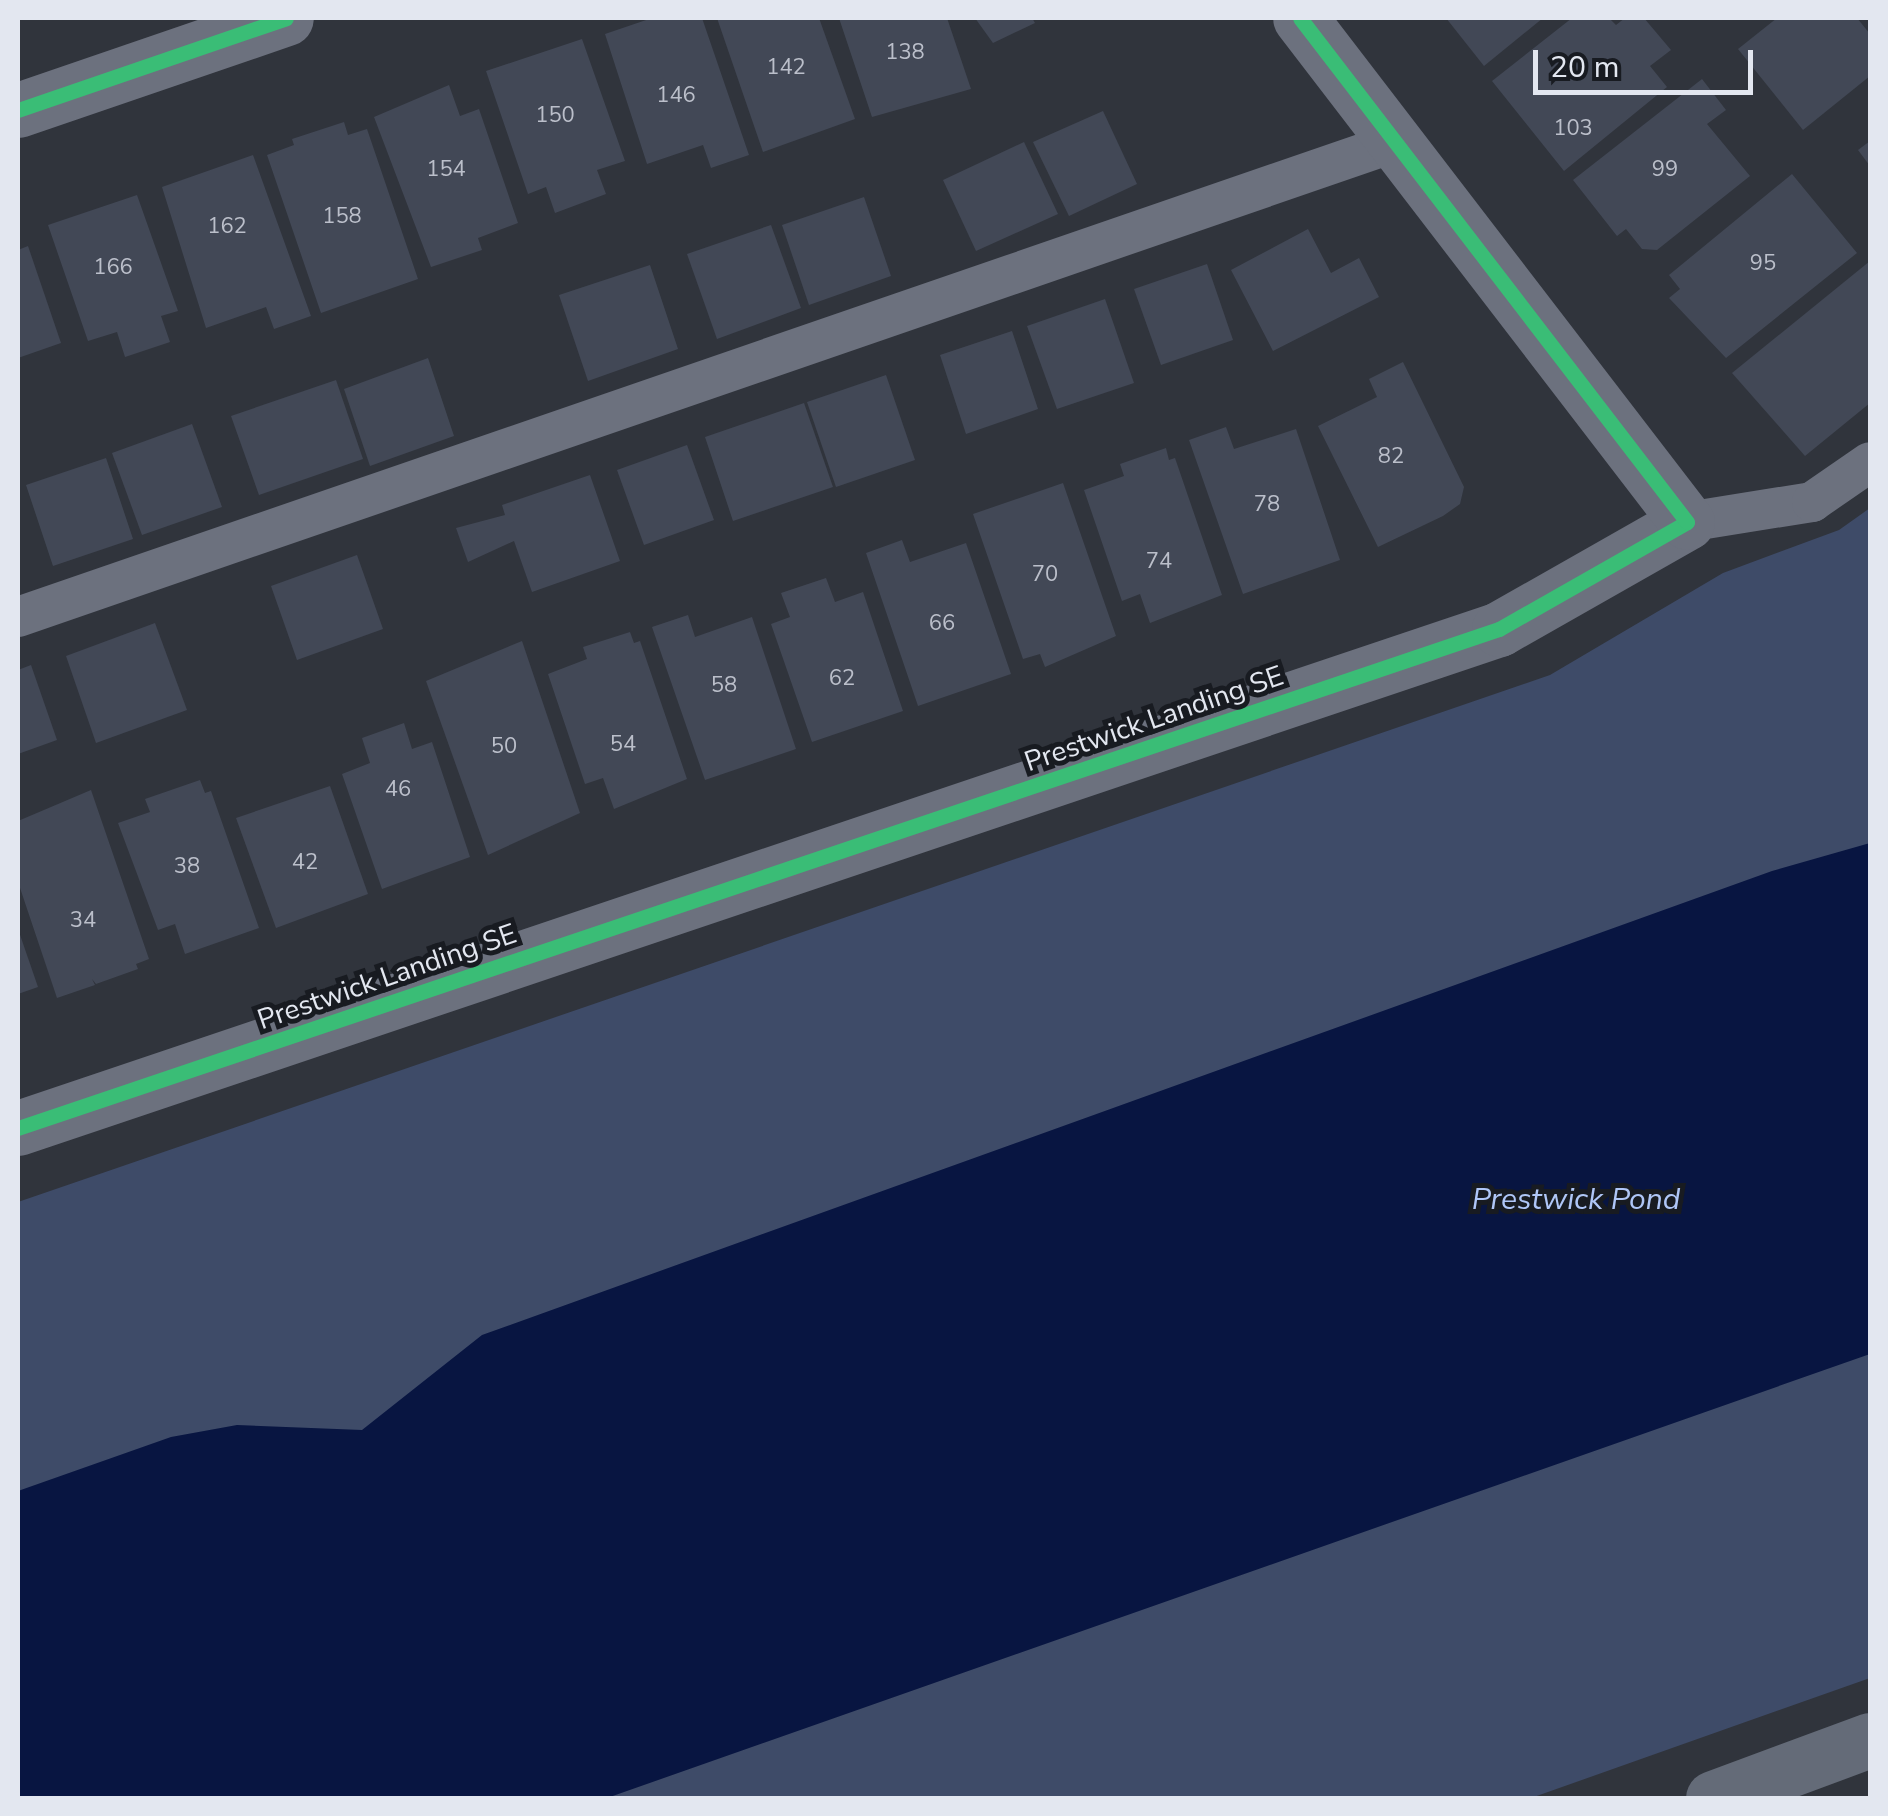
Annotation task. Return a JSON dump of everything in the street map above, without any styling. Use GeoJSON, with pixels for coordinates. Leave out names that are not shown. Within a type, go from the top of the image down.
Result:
{"type":"FeatureCollection","features":[{"type":"Feature","properties":{"kind":"main road"},"geometry":{"type":"LineString","coordinates":[[1713,1798],[1870,1740]]}},
{"type":"Feature","properties":{"kind":"street"},"geometry":{"type":"LineString","coordinates":[[18,110],[286,18]]}},
{"type":"Feature","properties":{"kind":"street"},"geometry":{"type":"LineString","coordinates":[[1300,18],[1687,522]]}},
{"type":"Feature","properties":{"kind":"street","name":"Prestwick Landing SE"},"geometry":{"type":"LineString","coordinates":[[18,1128],[1499,629],[1687,522]]}},
{"type":"Feature","properties":{"kind":"lane"},"geometry":{"type":"LineString","coordinates":[[18,617],[1396,142]]}},
{"type":"Feature","properties":{"kind":"lane"},"geometry":{"type":"LineString","coordinates":[[1687,522],[1812,502],[1870,462]]}},
{"type":"Feature","properties":{"kind":"shaded area"},"geometry":{"type":"Polygon","coordinates":[[[1870,508],[1870,1678],[1531,1798],[18,1798],[18,1202],[1550,675],[1723,573],[1839,530],[1870,508]]]}},
{"type":"Feature","properties":{"kind":"water","name":"Prestwick Pond"},"geometry":{"type":"Polygon","coordinates":[[[1870,843],[1870,1354],[607,1798],[18,1798],[18,1491],[171,1437],[237,1425],[362,1430],[482,1335],[1772,871],[1870,843]]]}},
{"type":"Feature","properties":{"kind":"building"},"geometry":{"type":"Polygon","coordinates":[[[652,18],[702,18],[749,155],[711,168],[703,145],[647,164],[605,34],[652,18]]]}},
{"type":"Feature","properties":{"kind":"building"},"geometry":{"type":"Polygon","coordinates":[[[717,18],[819,18],[855,119],[763,152],[717,18]]]}},
{"type":"Feature","properties":{"kind":"building"},"geometry":{"type":"Polygon","coordinates":[[[839,18],[947,18],[971,89],[872,117],[839,18]]]}},
{"type":"Feature","properties":{"kind":"building"},"geometry":{"type":"Polygon","coordinates":[[[975,18],[1032,18],[1035,23],[993,43],[975,18]]]}},
{"type":"Feature","properties":{"kind":"building"},"geometry":{"type":"Polygon","coordinates":[[[1446,18],[1543,18],[1484,66],[1446,18]]]}},
{"type":"Feature","properties":{"kind":"building"},"geometry":{"type":"Polygon","coordinates":[[[1572,18],[1609,18],[1616,25],[1625,18],[1644,18],[1671,50],[1650,66],[1667,87],[1564,171],[1492,81],[1572,18]]]}},
{"type":"Feature","properties":{"kind":"building"},"geometry":{"type":"Polygon","coordinates":[[[1777,18],[1857,18],[1870,34],[1870,76],[1803,130],[1738,49],[1777,18]]]}},
{"type":"Feature","properties":{"kind":"building"},"geometry":{"type":"Polygon","coordinates":[[[582,39],[625,161],[597,170],[606,194],[555,213],[546,187],[528,194],[486,71],[582,39]]]}},
{"type":"Feature","properties":{"kind":"building"},"geometry":{"type":"Polygon","coordinates":[[[1702,79],[1726,110],[1707,124],[1750,176],[1657,250],[1642,249],[1626,229],[1617,236],[1573,180],[1702,79]]]}},
{"type":"Feature","properties":{"kind":"building"},"geometry":{"type":"Polygon","coordinates":[[[449,85],[460,116],[479,109],[518,223],[478,238],[482,250],[431,267],[374,117],[449,85]]]}},
{"type":"Feature","properties":{"kind":"building"},"geometry":{"type":"Polygon","coordinates":[[[1103,111],[1137,184],[1069,216],[1033,142],[1103,111]]]}},
{"type":"Feature","properties":{"kind":"building"},"geometry":{"type":"Polygon","coordinates":[[[344,122],[348,135],[367,129],[418,279],[321,313],[267,155],[294,145],[292,139],[344,122]]]}},
{"type":"Feature","properties":{"kind":"building"},"geometry":{"type":"Polygon","coordinates":[[[1870,141],[1870,166],[1858,150],[1870,141]]]}},
{"type":"Feature","properties":{"kind":"building"},"geometry":{"type":"Polygon","coordinates":[[[1024,142],[1058,214],[976,251],[943,180],[1024,142]]]}},
{"type":"Feature","properties":{"kind":"building"},"geometry":{"type":"Polygon","coordinates":[[[253,155],[311,316],[274,329],[266,307],[206,328],[162,187],[253,155]]]}},
{"type":"Feature","properties":{"kind":"building"},"geometry":{"type":"Polygon","coordinates":[[[1792,174],[1857,253],[1726,358],[1669,298],[1680,289],[1669,275],[1792,174]]]}},
{"type":"Feature","properties":{"kind":"building"},"geometry":{"type":"Polygon","coordinates":[[[137,195],[178,311],[161,316],[170,342],[125,357],[117,332],[88,341],[48,225],[137,195]]]}},
{"type":"Feature","properties":{"kind":"building"},"geometry":{"type":"Polygon","coordinates":[[[864,197],[891,276],[809,305],[782,225],[864,197]]]}},
{"type":"Feature","properties":{"kind":"building"},"geometry":{"type":"Polygon","coordinates":[[[771,225],[801,308],[717,339],[687,254],[771,225]]]}},
{"type":"Feature","properties":{"kind":"building"},"geometry":{"type":"Polygon","coordinates":[[[1308,229],[1331,273],[1359,258],[1379,297],[1273,351],[1231,270],[1308,229]]]}},
{"type":"Feature","properties":{"kind":"building"},"geometry":{"type":"Polygon","coordinates":[[[28,246],[61,343],[18,358],[18,250],[28,246]]]}},
{"type":"Feature","properties":{"kind":"building"},"geometry":{"type":"Polygon","coordinates":[[[1870,261],[1870,403],[1805,456],[1732,373],[1870,261]]]}},
{"type":"Feature","properties":{"kind":"building"},"geometry":{"type":"Polygon","coordinates":[[[1207,264],[1233,340],[1161,365],[1134,289],[1207,264]]]}},
{"type":"Feature","properties":{"kind":"building"},"geometry":{"type":"Polygon","coordinates":[[[650,265],[678,349],[588,381],[559,295],[650,265]]]}},
{"type":"Feature","properties":{"kind":"building"},"geometry":{"type":"Polygon","coordinates":[[[1105,299],[1134,383],[1057,409],[1027,326],[1105,299]]]}},
{"type":"Feature","properties":{"kind":"building"},"geometry":{"type":"Polygon","coordinates":[[[1012,331],[1038,409],[966,434],[940,355],[1012,331]]]}},
{"type":"Feature","properties":{"kind":"building"},"geometry":{"type":"Polygon","coordinates":[[[428,358],[454,436],[370,466],[344,389],[428,358]]]}},
{"type":"Feature","properties":{"kind":"building"},"geometry":{"type":"Polygon","coordinates":[[[1403,362],[1464,487],[1460,504],[1443,516],[1378,547],[1318,426],[1377,397],[1369,379],[1403,362]]]}},
{"type":"Feature","properties":{"kind":"building"},"geometry":{"type":"Polygon","coordinates":[[[886,375],[915,460],[836,487],[807,402],[886,375]]]}},
{"type":"Feature","properties":{"kind":"building"},"geometry":{"type":"Polygon","coordinates":[[[336,380],[363,459],[259,495],[231,416],[336,380]]]}},
{"type":"Feature","properties":{"kind":"building"},"geometry":{"type":"Polygon","coordinates":[[[804,403],[833,487],[733,521],[705,437],[804,403]]]}},
{"type":"Feature","properties":{"kind":"building"},"geometry":{"type":"Polygon","coordinates":[[[192,424],[222,507],[142,535],[112,453],[192,424]]]}},
{"type":"Feature","properties":{"kind":"building"},"geometry":{"type":"Polygon","coordinates":[[[1226,427],[1234,449],[1296,429],[1340,560],[1243,594],[1189,440],[1226,427]]]}},
{"type":"Feature","properties":{"kind":"building"},"geometry":{"type":"Polygon","coordinates":[[[687,445],[714,520],[644,545],[617,470],[687,445]]]}},
{"type":"Feature","properties":{"kind":"building"},"geometry":{"type":"Polygon","coordinates":[[[1166,448],[1169,460],[1175,458],[1222,595],[1150,623],[1140,594],[1122,601],[1084,490],[1124,476],[1120,464],[1166,448]]]}},
{"type":"Feature","properties":{"kind":"building"},"geometry":{"type":"Polygon","coordinates":[[[106,458],[133,539],[53,566],[26,485],[106,458]]]}},
{"type":"Feature","properties":{"kind":"building"},"geometry":{"type":"Polygon","coordinates":[[[590,475],[620,561],[532,592],[514,541],[468,562],[456,528],[505,515],[502,505],[590,475]]]}},
{"type":"Feature","properties":{"kind":"building"},"geometry":{"type":"Polygon","coordinates":[[[1063,483],[1116,636],[1045,667],[1040,654],[1023,659],[973,514],[1063,483]]]}},
{"type":"Feature","properties":{"kind":"building"},"geometry":{"type":"Polygon","coordinates":[[[902,540],[910,562],[966,543],[1011,674],[918,706],[866,553],[902,540]]]}},
{"type":"Feature","properties":{"kind":"building"},"geometry":{"type":"Polygon","coordinates":[[[357,555],[383,629],[297,660],[271,586],[357,555]]]}},
{"type":"Feature","properties":{"kind":"building"},"geometry":{"type":"Polygon","coordinates":[[[826,578],[835,602],[863,592],[903,711],[812,742],[771,624],[790,617],[781,593],[826,578]]]}},
{"type":"Feature","properties":{"kind":"building"},"geometry":{"type":"Polygon","coordinates":[[[688,615],[695,637],[752,617],[796,749],[705,780],[652,627],[688,615]]]}},
{"type":"Feature","properties":{"kind":"building"},"geometry":{"type":"Polygon","coordinates":[[[155,623],[187,710],[96,743],[66,656],[155,623]]]}},
{"type":"Feature","properties":{"kind":"building"},"geometry":{"type":"Polygon","coordinates":[[[630,632],[634,643],[640,641],[687,779],[614,809],[603,778],[585,784],[548,674],[587,659],[583,647],[630,632]]]}},
{"type":"Feature","properties":{"kind":"building"},"geometry":{"type":"Polygon","coordinates":[[[522,641],[580,813],[488,855],[426,681],[522,641]]]}},
{"type":"Feature","properties":{"kind":"building"},"geometry":{"type":"Polygon","coordinates":[[[31,665],[57,740],[18,754],[18,670],[31,665]]]}},
{"type":"Feature","properties":{"kind":"building"},"geometry":{"type":"Polygon","coordinates":[[[404,723],[412,749],[432,742],[470,857],[382,889],[342,774],[370,763],[362,738],[404,723]]]}},
{"type":"Feature","properties":{"kind":"building"},"geometry":{"type":"Polygon","coordinates":[[[200,780],[205,793],[211,791],[259,928],[185,954],[175,924],[158,930],[118,823],[150,812],[145,799],[200,780]]]}},
{"type":"Feature","properties":{"kind":"building"},"geometry":{"type":"Polygon","coordinates":[[[330,786],[368,894],[276,928],[236,818],[330,786]]]}},
{"type":"Feature","properties":{"kind":"building"},"geometry":{"type":"Polygon","coordinates":[[[91,790],[149,959],[136,964],[138,969],[96,984],[92,979],[95,985],[57,998],[18,882],[18,821],[91,790]]]}},
{"type":"Feature","properties":{"kind":"building"},"geometry":{"type":"Polygon","coordinates":[[[18,929],[38,987],[18,994],[18,929]]]}},
{"type":"Feature","properties":{"kind":"cycle path"},"geometry":{"type":"LineString","coordinates":[[18,110],[286,18]]}},
{"type":"Feature","properties":{"kind":"cycle path"},"geometry":{"type":"LineString","coordinates":[[18,1128],[1499,629],[1687,522],[1300,18]]}}]}
